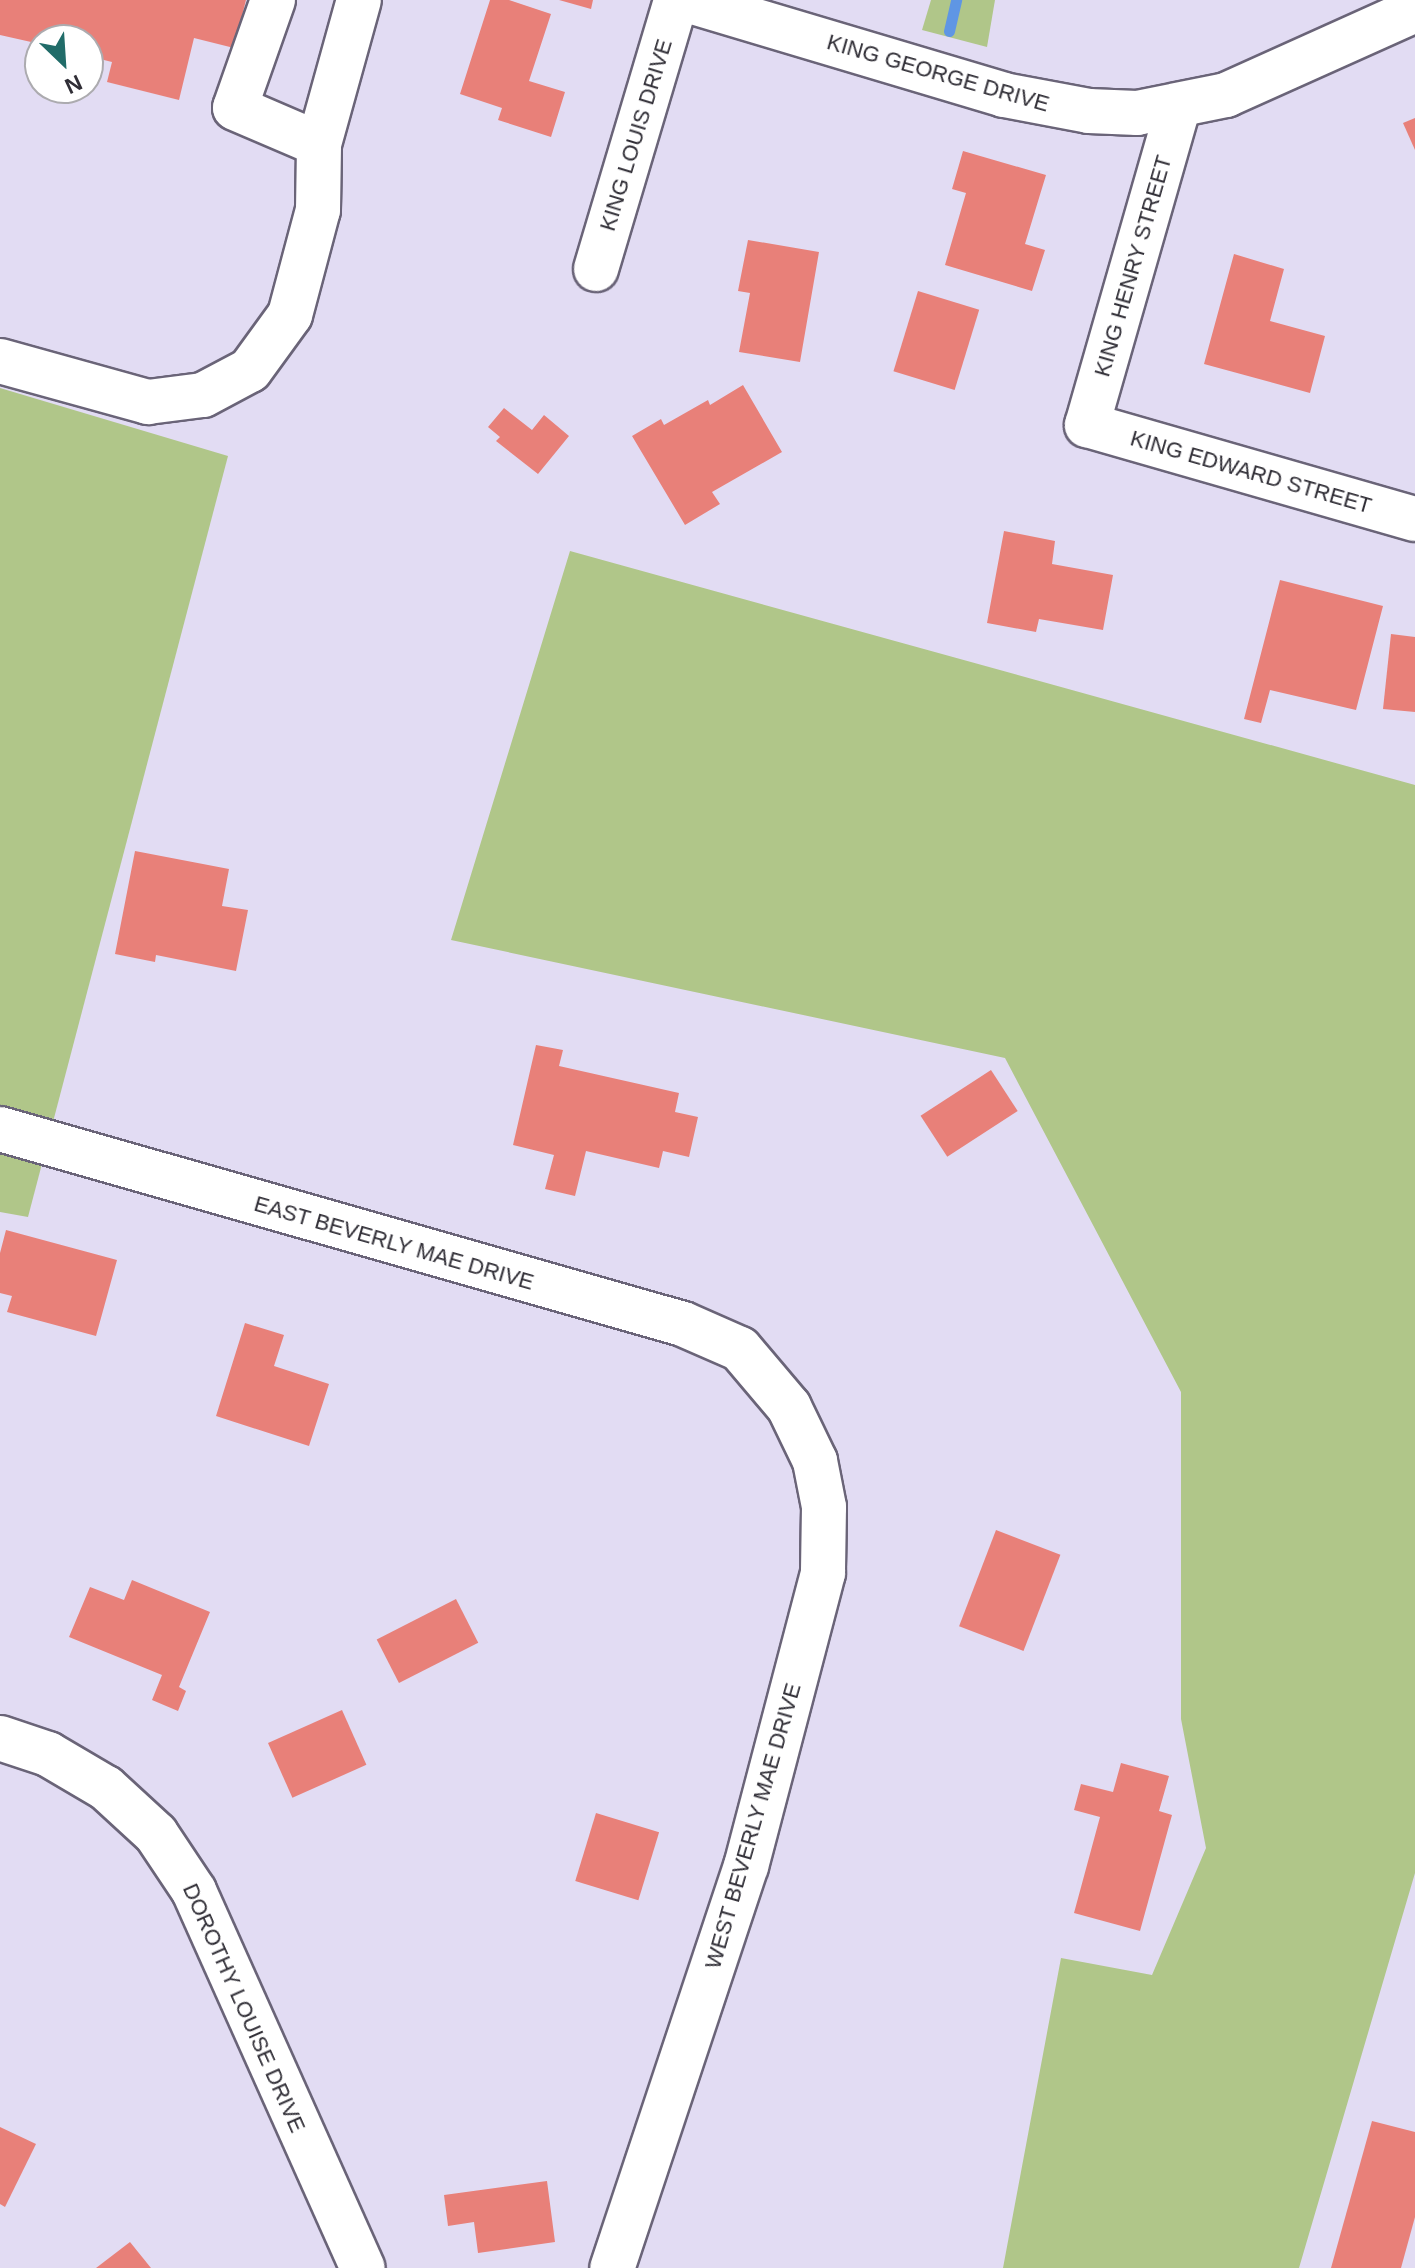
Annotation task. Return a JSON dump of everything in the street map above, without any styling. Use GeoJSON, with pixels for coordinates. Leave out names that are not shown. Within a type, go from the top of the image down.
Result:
{"type":"FeatureCollection","features":[{"type":"Feature","properties":{"kind":"street"},"geometry":{"type":"LineString","coordinates":[[273,0],[235,108],[319,144]]}},
{"type":"Feature","properties":{"kind":"street"},"geometry":{"type":"LineString","coordinates":[[0,361],[148,402],[203,395],[250,370],[290,315],[318,210],[319,144],[359,0]]}},
{"type":"Feature","properties":{"kind":"street","name":"KING LOUIS DRIVE"},"geometry":{"type":"LineString","coordinates":[[596,269],[676,0]]}},
{"type":"Feature","properties":{"kind":"street","name":"KING GEORGE DRIVE"},"geometry":{"type":"LineString","coordinates":[[686,0],[1042,105],[1137,113],[1178,108],[1271,76],[1415,10]]}},
{"type":"Feature","properties":{"kind":"street","name":"KING HENRY STREET"},"geometry":{"type":"LineString","coordinates":[[1087,425],[1178,108]]}},
{"type":"Feature","properties":{"kind":"street","name":"KING EDWARD STREET"},"geometry":{"type":"LineString","coordinates":[[1087,425],[1415,519]]}},
{"type":"Feature","properties":{"kind":"street","name":"EAST BEVERLY MAE DRIVE"},"geometry":{"type":"LineString","coordinates":[[0,1129],[683,1324],[740,1349],[773,1382]]}},
{"type":"Feature","properties":{"kind":"street","name":"WEST BEVERLY MAE DRIVE"},"geometry":{"type":"LineString","coordinates":[[612,2268],[746,1866],[823,1573],[824,1507],[815,1461],[773,1382]]}},
{"type":"Feature","properties":{"kind":"street","name":"DOROTHY LOUISE DRIVE"},"geometry":{"type":"LineString","coordinates":[[0,1738],[48,1754],[106,1788],[156,1834],[194,1891],[363,2268]]}},
{"type":"Feature","properties":{"kind":"green space"},"geometry":{"type":"Polygon","coordinates":[[[931,0],[995,0],[987,47],[922,30],[931,0]]]}},
{"type":"Feature","properties":{"kind":"green space"},"geometry":{"type":"Polygon","coordinates":[[[0,388],[228,456],[28,1217],[0,1212],[0,388]]]}},
{"type":"Feature","properties":{"kind":"green space"},"geometry":{"type":"Polygon","coordinates":[[[570,551],[1415,785],[1415,1873],[1299,2268],[1003,2268],[1061,1958],[1152,1975],[1206,1848],[1181,1719],[1181,1392],[1005,1058],[451,940],[570,551]]]}},
{"type":"Feature","properties":{"kind":"building"},"geometry":{"type":"Polygon","coordinates":[[[0,0],[246,0],[234,48],[194,38],[179,100],[107,82],[112,62],[104,60],[104,24],[24,24],[24,40],[0,35],[0,0]]]}},
{"type":"Feature","properties":{"kind":"building"},"geometry":{"type":"Polygon","coordinates":[[[490,0],[509,0],[551,14],[529,81],[565,92],[551,137],[498,120],[502,108],[460,94],[490,0]]]}},
{"type":"Feature","properties":{"kind":"building"},"geometry":{"type":"Polygon","coordinates":[[[559,0],[593,0],[591,9],[559,0]]]}},
{"type":"Feature","properties":{"kind":"building"},"geometry":{"type":"Polygon","coordinates":[[[1415,118],[1415,150],[1403,123],[1415,118]]]}},
{"type":"Feature","properties":{"kind":"building"},"geometry":{"type":"Polygon","coordinates":[[[963,151],[1046,175],[1025,244],[1045,250],[1032,291],[945,265],[966,193],[952,189],[963,151]]]}},
{"type":"Feature","properties":{"kind":"building"},"geometry":{"type":"Polygon","coordinates":[[[748,240],[819,252],[800,362],[739,352],[750,293],[738,291],[748,240]]]}},
{"type":"Feature","properties":{"kind":"building"},"geometry":{"type":"Polygon","coordinates":[[[1234,254],[1284,269],[1270,321],[1325,336],[1310,393],[1204,364],[1234,254]]]}},
{"type":"Feature","properties":{"kind":"building"},"geometry":{"type":"Polygon","coordinates":[[[918,291],[979,310],[955,390],[893,371],[918,291]]]}},
{"type":"Feature","properties":{"kind":"building"},"geometry":{"type":"Polygon","coordinates":[[[743,385],[782,452],[712,492],[720,504],[685,525],[632,436],[661,419],[664,425],[708,400],[710,405],[743,385]]]}},
{"type":"Feature","properties":{"kind":"building"},"geometry":{"type":"Polygon","coordinates":[[[504,408],[532,430],[544,415],[569,436],[538,474],[496,441],[500,437],[488,427],[504,408]]]}},
{"type":"Feature","properties":{"kind":"building"},"geometry":{"type":"Polygon","coordinates":[[[1004,531],[1055,541],[1052,564],[1113,575],[1103,630],[1039,619],[1036,632],[987,623],[1004,531]]]}},
{"type":"Feature","properties":{"kind":"building"},"geometry":{"type":"Polygon","coordinates":[[[1280,580],[1383,606],[1356,710],[1270,690],[1261,723],[1244,719],[1280,580]]]}},
{"type":"Feature","properties":{"kind":"building"},"geometry":{"type":"Polygon","coordinates":[[[1391,634],[1415,637],[1415,712],[1383,709],[1391,634]]]}},
{"type":"Feature","properties":{"kind":"building"},"geometry":{"type":"Polygon","coordinates":[[[135,851],[229,869],[222,906],[248,910],[236,971],[156,955],[155,962],[115,954],[135,851]]]}},
{"type":"Feature","properties":{"kind":"building"},"geometry":{"type":"Polygon","coordinates":[[[536,1045],[563,1050],[559,1066],[679,1093],[675,1112],[698,1117],[689,1157],[663,1151],[659,1168],[586,1151],[575,1196],[545,1189],[554,1155],[513,1145],[536,1045]]]}},
{"type":"Feature","properties":{"kind":"building"},"geometry":{"type":"Polygon","coordinates":[[[991,1070],[1018,1111],[947,1157],[921,1116],[991,1070]]]}},
{"type":"Feature","properties":{"kind":"building"},"geometry":{"type":"Polygon","coordinates":[[[6,1230],[117,1260],[96,1336],[7,1312],[12,1296],[0,1293],[0,1253],[6,1230]]]}},
{"type":"Feature","properties":{"kind":"building"},"geometry":{"type":"Polygon","coordinates":[[[245,1323],[284,1335],[274,1366],[329,1384],[309,1446],[216,1416],[245,1323]]]}},
{"type":"Feature","properties":{"kind":"building"},"geometry":{"type":"Polygon","coordinates":[[[996,1530],[1060,1555],[1024,1651],[959,1626],[996,1530]]]}},
{"type":"Feature","properties":{"kind":"building"},"geometry":{"type":"Polygon","coordinates":[[[132,1580],[210,1612],[179,1687],[186,1691],[178,1711],[152,1700],[162,1675],[69,1637],[90,1587],[124,1600],[132,1580]]]}},
{"type":"Feature","properties":{"kind":"building"},"geometry":{"type":"Polygon","coordinates":[[[456,1599],[478,1643],[399,1683],[377,1639],[456,1599]]]}},
{"type":"Feature","properties":{"kind":"building"},"geometry":{"type":"Polygon","coordinates":[[[342,1710],[366,1765],[292,1798],[268,1743],[342,1710]]]}},
{"type":"Feature","properties":{"kind":"building"},"geometry":{"type":"Polygon","coordinates":[[[1121,1763],[1169,1776],[1159,1811],[1172,1815],[1140,1931],[1074,1913],[1100,1817],[1074,1810],[1081,1784],[1113,1792],[1121,1763]]]}},
{"type":"Feature","properties":{"kind":"building"},"geometry":{"type":"Polygon","coordinates":[[[596,1813],[659,1832],[638,1900],[575,1881],[596,1813]]]}},
{"type":"Feature","properties":{"kind":"building"},"geometry":{"type":"Polygon","coordinates":[[[1372,2121],[1415,2132],[1415,2217],[1401,2268],[1331,2268],[1372,2121]]]}},
{"type":"Feature","properties":{"kind":"building"},"geometry":{"type":"Polygon","coordinates":[[[0,2127],[36,2144],[5,2207],[0,2204],[0,2127]]]}},
{"type":"Feature","properties":{"kind":"building"},"geometry":{"type":"Polygon","coordinates":[[[547,2181],[555,2242],[478,2253],[474,2222],[448,2226],[444,2195],[547,2181]]]}},
{"type":"Feature","properties":{"kind":"building"},"geometry":{"type":"Polygon","coordinates":[[[130,2242],[151,2268],[96,2268],[130,2242]]]}},
{"type":"Feature","properties":{"kind":"waterway"},"geometry":{"type":"LineString","coordinates":[[949,31],[956,0]]}}]}
